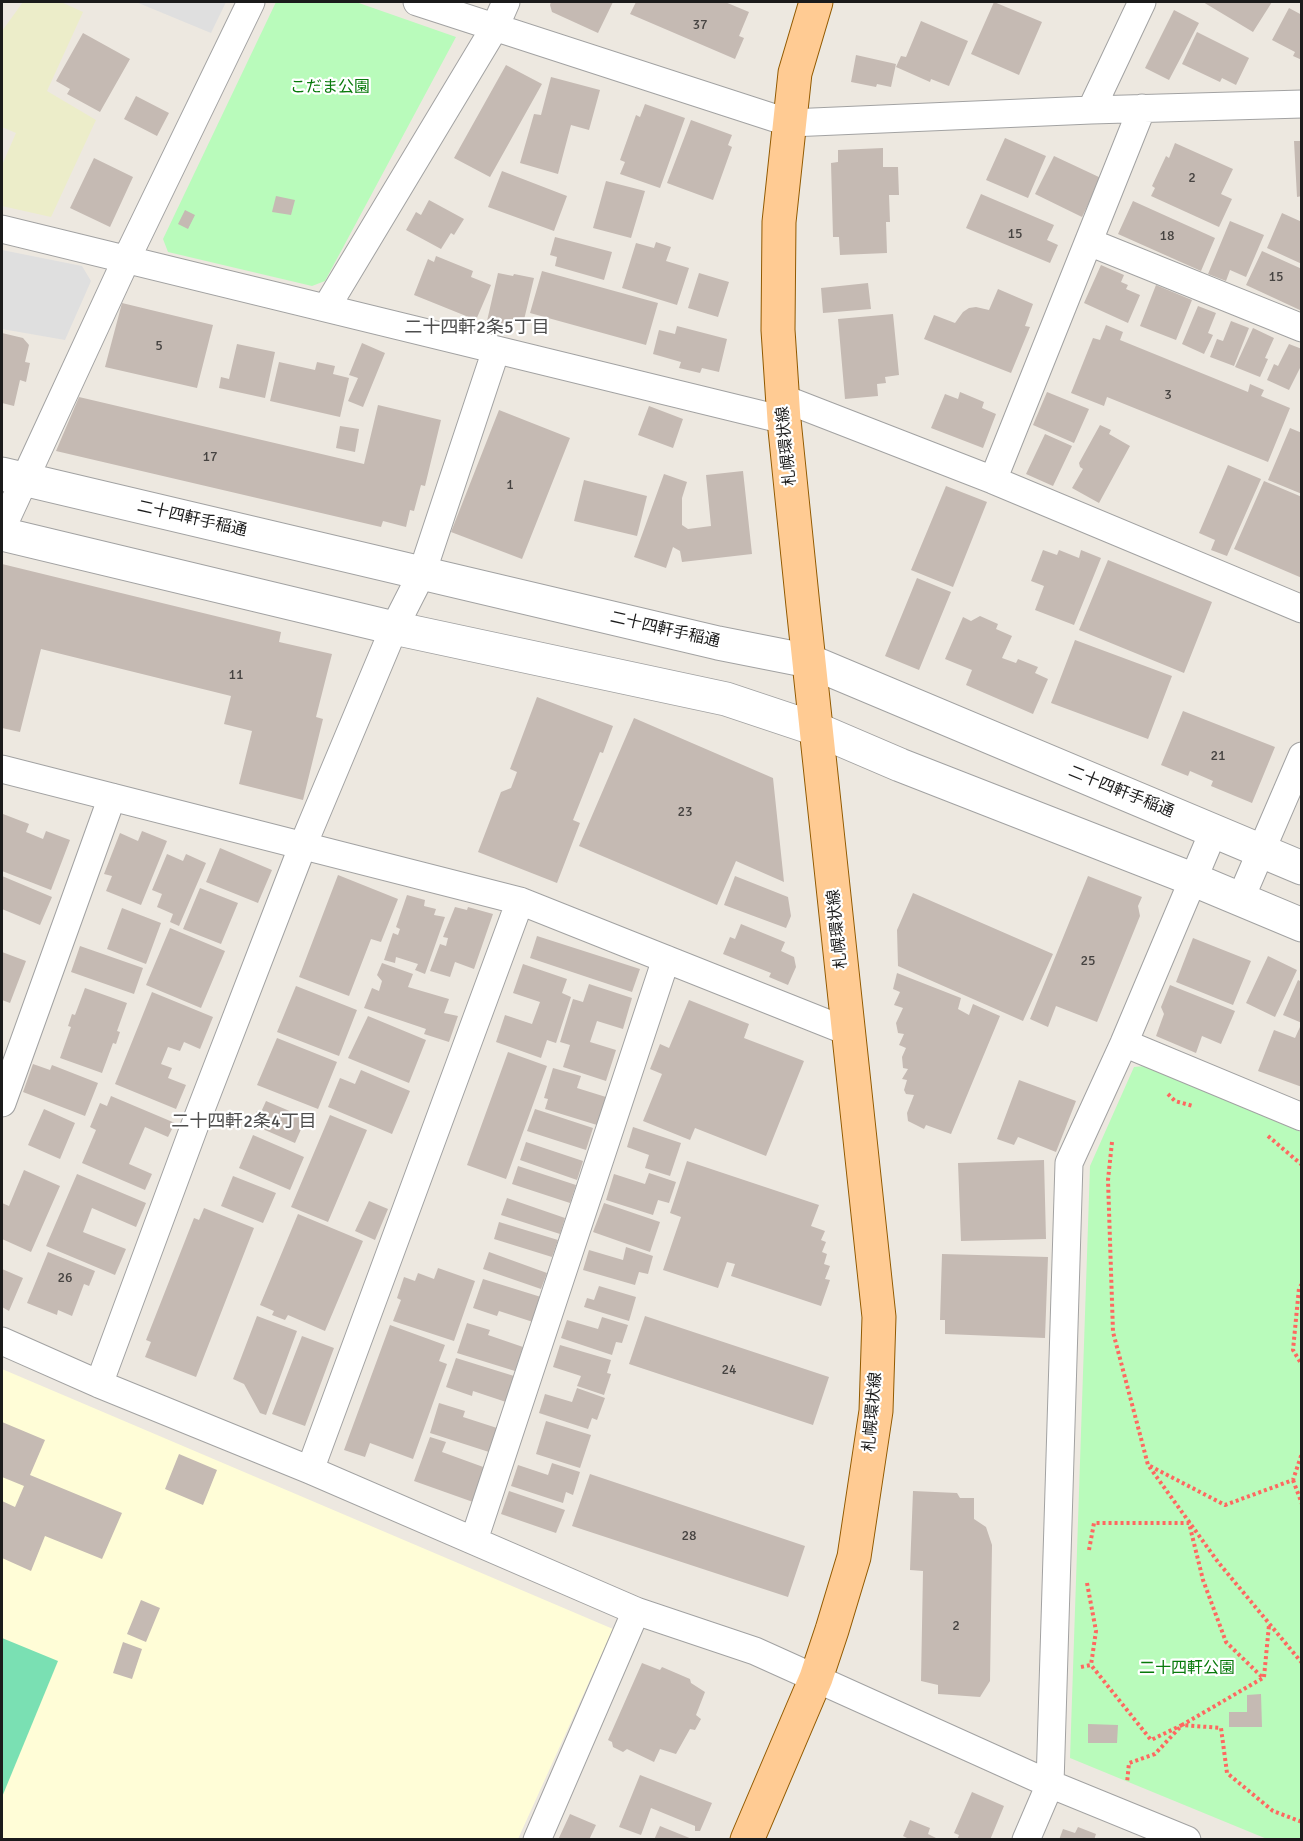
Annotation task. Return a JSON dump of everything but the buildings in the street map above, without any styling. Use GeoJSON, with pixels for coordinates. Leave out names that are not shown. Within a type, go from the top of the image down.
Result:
{"type":"FeatureCollection","features":[{"type":"Feature","properties":{"kind":"main road","name":"札幌環状線"},"geometry":{"type":"LineString","coordinates":[[747,1839],[816,1678],[832,1630],[854,1557],[876,1412],[879,1317],[783,409],[778,330],[779,222],[795,73],[816,2]]}},
{"type":"Feature","properties":{"kind":"street"},"geometry":{"type":"LineString","coordinates":[[2,528],[13,476],[126,260],[251,2]]}},
{"type":"Feature","properties":{"kind":"street"},"geometry":{"type":"LineString","coordinates":[[417,2],[790,123],[1142,108],[1302,104]]}},
{"type":"Feature","properties":{"kind":"street"},"geometry":{"type":"LineString","coordinates":[[326,308],[495,27],[506,2]]}},
{"type":"Feature","properties":{"kind":"street"},"geometry":{"type":"LineString","coordinates":[[1091,110],[1142,2]]}},
{"type":"Feature","properties":{"kind":"street"},"geometry":{"type":"LineString","coordinates":[[993,480],[1142,108]]}},
{"type":"Feature","properties":{"kind":"street"},"geometry":{"type":"LineString","coordinates":[[2,229],[496,350],[783,409],[993,480],[1302,609]]}},
{"type":"Feature","properties":{"kind":"street"},"geometry":{"type":"LineString","coordinates":[[1089,242],[1302,328]]}},
{"type":"Feature","properties":{"kind":"street"},"geometry":{"type":"LineString","coordinates":[[99,1384],[196,1122],[303,845],[394,628],[422,573],[496,350]]}},
{"type":"Feature","properties":{"kind":"street","name":"二十四軒手稲通"},"geometry":{"type":"LineString","coordinates":[[13,476],[718,643],[809,662],[1302,868]]}},
{"type":"Feature","properties":{"kind":"street"},"geometry":{"type":"LineString","coordinates":[[2,534],[394,628],[726,699],[816,729],[900,765],[1192,879],[1302,925]]}},
{"type":"Feature","properties":{"kind":"street"},"geometry":{"type":"LineString","coordinates":[[1240,900],[1302,756]]}},
{"type":"Feature","properties":{"kind":"street"},"geometry":{"type":"LineString","coordinates":[[2,769],[520,901],[849,1032]]}},
{"type":"Feature","properties":{"kind":"street"},"geometry":{"type":"LineString","coordinates":[[2,1103],[112,797]]}},
{"type":"Feature","properties":{"kind":"street"},"geometry":{"type":"LineString","coordinates":[[1026,1839],[1050,1784],[1070,1163],[1125,1043],[1214,830]]}},
{"type":"Feature","properties":{"kind":"street"},"geometry":{"type":"LineString","coordinates":[[310,1470],[520,901]]}},
{"type":"Feature","properties":{"kind":"street"},"geometry":{"type":"LineString","coordinates":[[474,1540],[666,959]]}},
{"type":"Feature","properties":{"kind":"street"},"geometry":{"type":"LineString","coordinates":[[1125,1043],[1302,1117]]}},
{"type":"Feature","properties":{"kind":"street"},"geometry":{"type":"LineString","coordinates":[[2,1341],[99,1384],[310,1470],[636,1611],[755,1651],[1050,1784],[1187,1839]]}},
{"type":"Feature","properties":{"kind":"street"},"geometry":{"type":"LineString","coordinates":[[537,1839],[636,1611]]}},
{"type":"Feature","properties":{"kind":"path"},"geometry":{"type":"LineString","coordinates":[[1113,1134],[1108,1180],[1113,1332],[1148,1465],[1218,1563],[1302,1663]]}},
{"type":"Feature","properties":{"kind":"path"},"geometry":{"type":"LineString","coordinates":[[1302,1284],[1299,1287],[1293,1350],[1302,1365]]}},
{"type":"Feature","properties":{"kind":"path"},"geometry":{"type":"LineString","coordinates":[[1302,1453],[1293,1480],[1302,1504]]}},
{"type":"Feature","properties":{"kind":"path"},"geometry":{"type":"LineString","coordinates":[[1148,1465],[1225,1505],[1293,1480]]}},
{"type":"Feature","properties":{"kind":"path"},"geometry":{"type":"LineString","coordinates":[[1087,1558],[1094,1523],[1189,1523]]}},
{"type":"Feature","properties":{"kind":"path"},"geometry":{"type":"LineString","coordinates":[[1189,1523],[1203,1580],[1226,1642],[1263,1678]]}},
{"type":"Feature","properties":{"kind":"path"},"geometry":{"type":"LineString","coordinates":[[1087,1580],[1096,1631],[1091,1665],[1151,1740],[1182,1725],[1263,1678]]}},
{"type":"Feature","properties":{"kind":"path"},"geometry":{"type":"LineString","coordinates":[[1263,1678],[1269,1624]]}},
{"type":"Feature","properties":{"kind":"path"},"geometry":{"type":"LineString","coordinates":[[1053,1673],[1091,1665]]}},
{"type":"Feature","properties":{"kind":"path"},"geometry":{"type":"LineString","coordinates":[[1124,1814],[1129,1763],[1155,1754],[1182,1725]]}},
{"type":"Feature","properties":{"kind":"path"},"geometry":{"type":"LineString","coordinates":[[1182,1725],[1221,1728],[1227,1773],[1273,1811],[1302,1822]]}},
{"type":"Feature","properties":{"kind":"shaded area"},"geometry":{"type":"Polygon","coordinates":[[[136,2],[226,2],[211,33],[136,2]]]}},
{"type":"Feature","properties":{"kind":"shaded area"},"geometry":{"type":"Polygon","coordinates":[[[2,250],[82,266],[91,281],[65,340],[2,329],[2,250]]]}},
{"type":"Feature","properties":{"kind":"shaded area"},"geometry":{"type":"Polygon","coordinates":[[[2,1369],[613,1629],[518,1839],[2,1839],[2,1369]]]}},
{"type":"Feature","properties":{"kind":"green space"},"geometry":{"type":"Polygon","coordinates":[[[23,2],[61,2],[83,12],[47,91],[96,120],[51,217],[2,206],[2,165],[16,133],[2,127],[2,31],[23,2]]]}},
{"type":"Feature","properties":{"kind":"green space","name":"こだま公園"},"geometry":{"type":"Polygon","coordinates":[[[276,2],[356,2],[456,37],[325,281],[312,286],[168,252],[163,239],[276,2]]]}},
{"type":"Feature","properties":{"kind":"green space","name":"二十四軒公園"},"geometry":{"type":"Polygon","coordinates":[[[1145,1066],[1301,1132],[1301,1839],[1267,1839],[1070,1758],[1090,1166],[1134,1067],[1145,1066]]]}},
{"type":"Feature","properties":{"kind":"green space"},"geometry":{"type":"Polygon","coordinates":[[[2,1638],[58,1661],[2,1797],[2,1638]]]}},
{"type":"Feature","properties":{"kind":"district","name":"二十四軒2条5丁目"},"geometry":{"type":"Point","coordinates":[477,328]}},
{"type":"Feature","properties":{"kind":"district","name":"二十四軒2条4丁目"},"geometry":{"type":"Point","coordinates":[244,1122]}}]}
